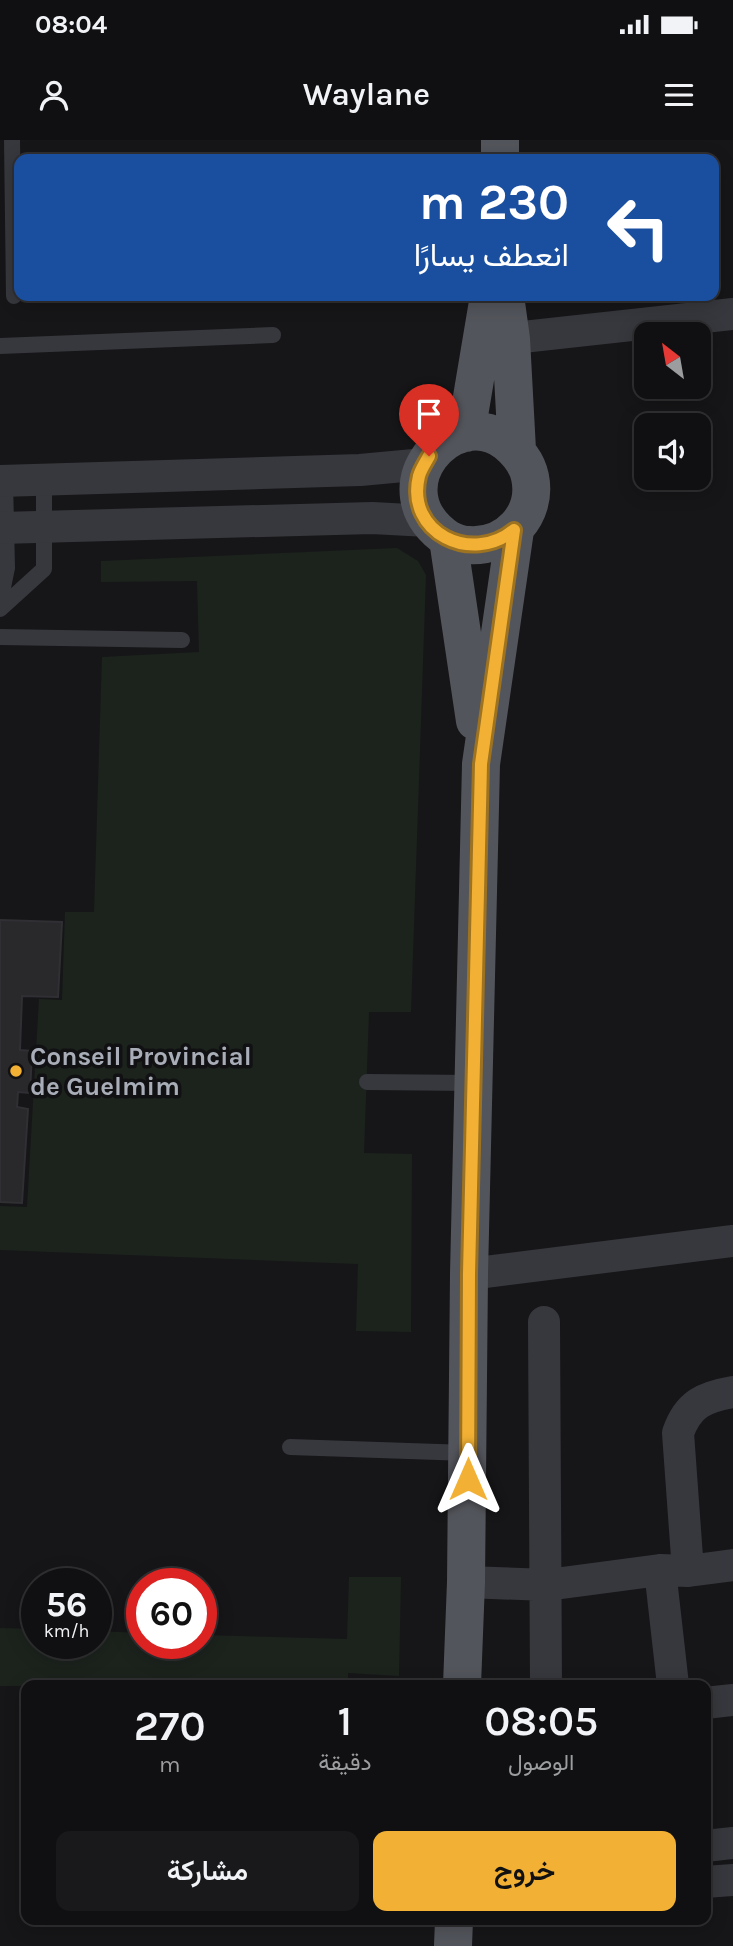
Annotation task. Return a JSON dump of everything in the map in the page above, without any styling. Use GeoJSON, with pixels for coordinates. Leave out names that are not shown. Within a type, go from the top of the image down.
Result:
{"type":"FeatureCollection","features":[{"type":"Feature","properties":{"kind":"main road"},"geometry":{"type":"LineString","coordinates":[[490,301],[517,450]]}},
{"type":"Feature","properties":{"kind":"main road"},"geometry":{"type":"LineString","coordinates":[[466,433],[496,341],[504,301]]}},
{"type":"Feature","properties":{"kind":"main road"},"geometry":{"type":"LineString","coordinates":[[438,530],[466,545],[486,545],[505,538],[514,530],[526,514],[532,487],[528,467],[517,450],[501,438],[466,433],[443,442],[429,456],[419,476],[418,495],[438,530],[481,764]]}},
{"type":"Feature","properties":{"kind":"main road"},"geometry":{"type":"LineString","coordinates":[[462,1680],[481,764],[514,530]]}},
{"type":"Feature","properties":{"kind":"main road"},"geometry":{"type":"LineString","coordinates":[[453,1946],[454,1925]]}},
{"type":"Feature","properties":{"kind":"street"},"geometry":{"type":"LineString","coordinates":[[496,341],[733,314]]}},
{"type":"Feature","properties":{"kind":"street"},"geometry":{"type":"LineString","coordinates":[[2,481],[360,470],[425,464]]}},
{"type":"Feature","properties":{"kind":"street"},"geometry":{"type":"LineString","coordinates":[[3,528],[372,519],[438,530]]}},
{"type":"Feature","properties":{"kind":"street"},"geometry":{"type":"LineString","coordinates":[[469,1274],[733,1241]]}},
{"type":"Feature","properties":{"kind":"street"},"geometry":{"type":"LineString","coordinates":[[544,1322],[546,1680]]}},
{"type":"Feature","properties":{"kind":"street"},"geometry":{"type":"LineString","coordinates":[[673,1680],[678,1433],[684,1418],[695,1405],[716,1395],[733,1392]]}},
{"type":"Feature","properties":{"kind":"street"},"geometry":{"type":"LineString","coordinates":[[466,1582],[547,1585],[733,1564]]}},
{"type":"Feature","properties":{"kind":"street"},"geometry":{"type":"LineString","coordinates":[[711,1702],[733,1700]]}},
{"type":"Feature","properties":{"kind":"street"},"geometry":{"type":"LineString","coordinates":[[711,1845],[733,1843]]}},
{"type":"Feature","properties":{"kind":"street"},"geometry":{"type":"LineString","coordinates":[[711,1882],[733,1880]]}},
{"type":"Feature","properties":{"kind":"lane"},"geometry":{"type":"LineString","coordinates":[[11,296],[12,140]]}},
{"type":"Feature","properties":{"kind":"lane"},"geometry":{"type":"LineString","coordinates":[[0,346],[273,335]]}},
{"type":"Feature","properties":{"kind":"lane"},"geometry":{"type":"LineString","coordinates":[[0,609],[44,569],[44,480]]}},
{"type":"Feature","properties":{"kind":"lane"},"geometry":{"type":"LineString","coordinates":[[0,602],[7,568],[2,481]]}},
{"type":"Feature","properties":{"kind":"lane"},"geometry":{"type":"LineString","coordinates":[[0,637],[182,640]]}},
{"type":"Feature","properties":{"kind":"lane"},"geometry":{"type":"LineString","coordinates":[[367,1082],[474,1083]]}},
{"type":"Feature","properties":{"kind":"lane"},"geometry":{"type":"LineString","coordinates":[[290,1447],[468,1453]]}},
{"type":"Feature","properties":{"kind":"shaded area"},"geometry":{"type":"Polygon","coordinates":[[[397,548],[418,561],[426,575],[411,1012],[369,1012],[364,1153],[412,1154],[411,1332],[356,1331],[358,1264],[0,1250],[0,1206],[27,1207],[39,999],[62,1000],[65,912],[94,912],[102,657],[199,652],[197,581],[101,582],[101,561],[397,548]]]}},
{"type":"Feature","properties":{"kind":"shaded area"},"geometry":{"type":"Polygon","coordinates":[[[349,1577],[401,1577],[399,1676],[348,1673],[348,1680],[21,1680],[21,1686],[0,1686],[0,1628],[21,1629],[21,1659],[112,1659],[112,1632],[126,1632],[126,1659],[217,1659],[217,1635],[347,1639],[349,1577]]]}},
{"type":"Feature","properties":{"kind":"building","name":"Conseil Provincial de Guelmim"},"geometry":{"type":"Polygon","coordinates":[[[0,920],[62,922],[58,997],[22,996],[20,1050],[32,1051],[30,1093],[18,1092],[17,1107],[28,1109],[22,1203],[0,1202],[0,920]]]}},
{"type":"Feature","properties":{"kind":"place","name":"Conseil Provincial de Guelmim"},"geometry":{"type":"Point","coordinates":[16,1071]}},
{"type":"Feature","properties":{"kind":"route"},"geometry":{"type":"LineString","coordinates":[[429,456],[419,476],[418,495],[425,517],[437,532],[466,545],[486,545],[505,538],[514,530],[481,764],[469,1274],[468,1479]]}}]}
